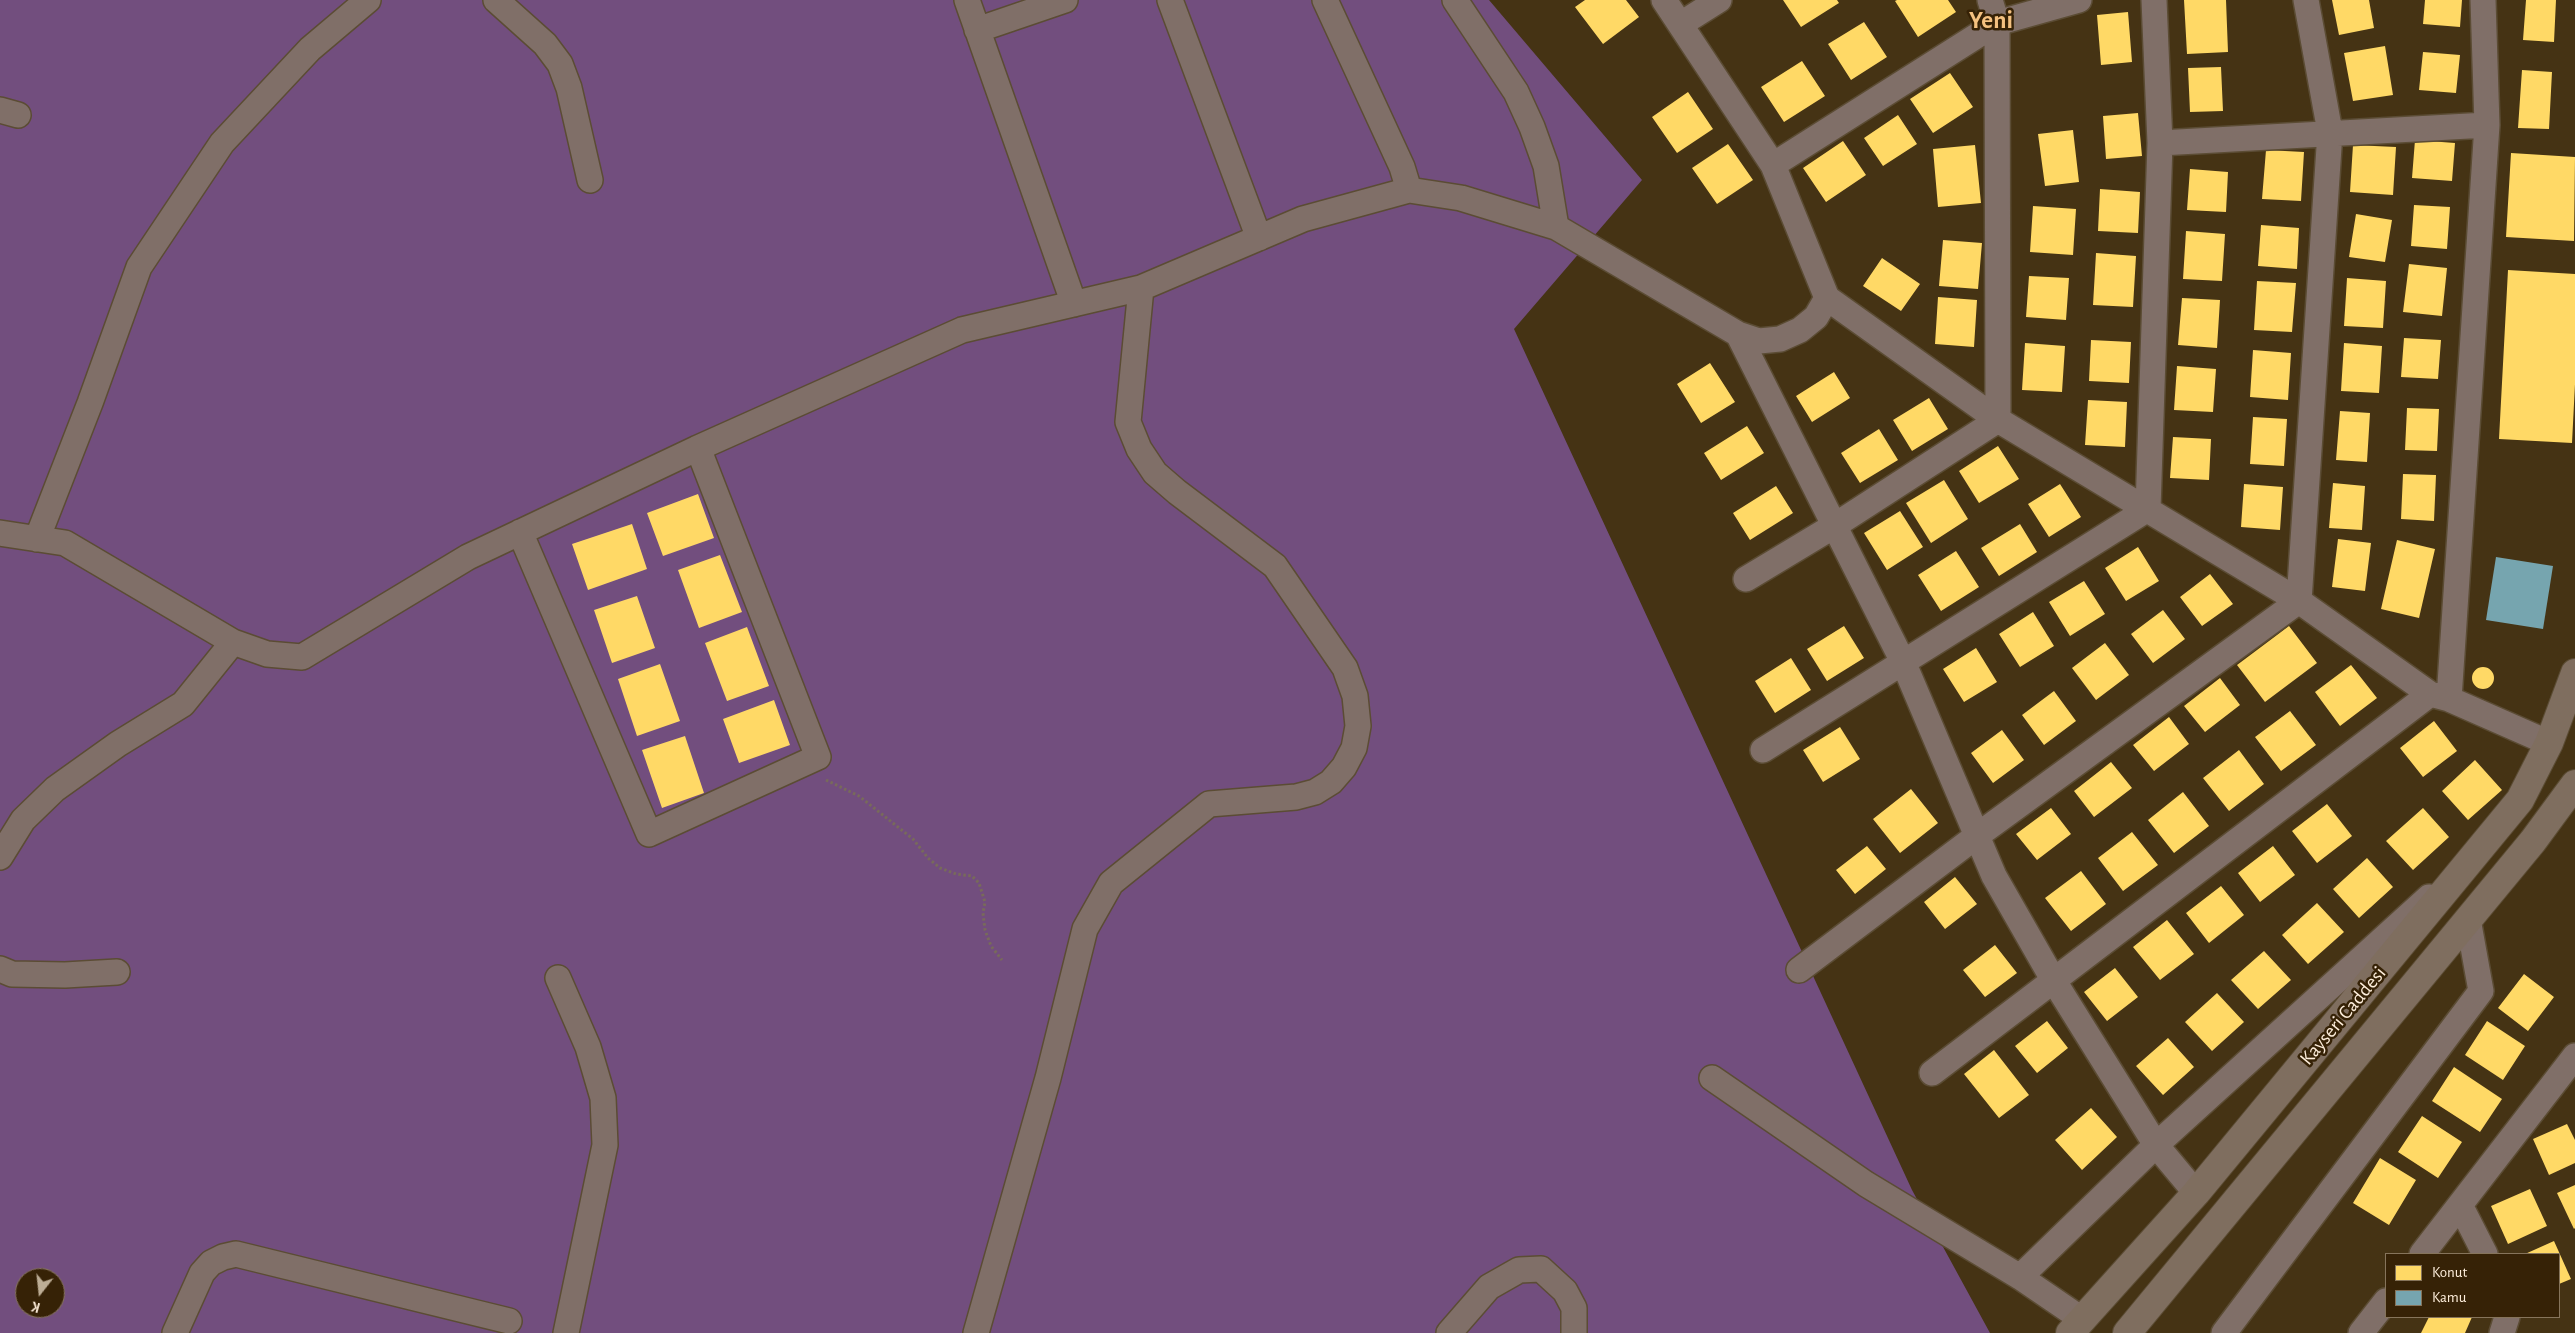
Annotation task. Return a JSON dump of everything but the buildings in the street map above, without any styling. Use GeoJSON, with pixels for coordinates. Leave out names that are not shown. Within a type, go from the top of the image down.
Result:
{"type":"FeatureCollection","features":[{"type":"Feature","properties":{"kind":"main road","name":"Kayseri Caddesi"},"geometry":{"type":"LineString","coordinates":[[2077,1326],[2196,1193],[2520,800],[2549,743],[2575,673]]}},
{"type":"Feature","properties":{"kind":"main road","name":"Kayseri Caddesi"},"geometry":{"type":"LineString","coordinates":[[2127,1333],[2533,841],[2575,784]]}},
{"type":"Feature","properties":{"kind":"street"},"geometry":{"type":"LineString","coordinates":[[37,538],[90,403],[140,267],[222,142],[310,48],[368,0]]}},
{"type":"Feature","properties":{"kind":"street"},"geometry":{"type":"LineString","coordinates":[[496,0],[545,44],[560,64],[569,88],[590,180]]}},
{"type":"Feature","properties":{"kind":"street"},"geometry":{"type":"LineString","coordinates":[[967,0],[1074,304]]}},
{"type":"Feature","properties":{"kind":"street"},"geometry":{"type":"LineString","coordinates":[[977,30],[1065,0]]}},
{"type":"Feature","properties":{"kind":"street"},"geometry":{"type":"LineString","coordinates":[[1170,0],[1259,238]]}},
{"type":"Feature","properties":{"kind":"street"},"geometry":{"type":"LineString","coordinates":[[1325,0],[1402,167],[1409,190]]}},
{"type":"Feature","properties":{"kind":"street"},"geometry":{"type":"LineString","coordinates":[[1454,0],[1516,92],[1532,127],[1546,166],[1556,227]]}},
{"type":"Feature","properties":{"kind":"street"},"geometry":{"type":"LineString","coordinates":[[1664,0],[1682,24],[1773,165],[1827,298],[1998,420],[2299,601],[2439,697],[2549,743]]}},
{"type":"Feature","properties":{"kind":"street"},"geometry":{"type":"LineString","coordinates":[[1682,24],[1719,0]]}},
{"type":"Feature","properties":{"kind":"street"},"geometry":{"type":"LineString","coordinates":[[1773,165],[1993,12],[2079,0]]}},
{"type":"Feature","properties":{"kind":"street"},"geometry":{"type":"LineString","coordinates":[[2148,509],[2160,144],[2154,0]]}},
{"type":"Feature","properties":{"kind":"street"},"geometry":{"type":"LineString","coordinates":[[2299,601],[2330,132],[2306,0]]}},
{"type":"Feature","properties":{"kind":"street"},"geometry":{"type":"LineString","coordinates":[[1932,1073],[2439,697],[2486,125],[2483,0]]}},
{"type":"Feature","properties":{"kind":"street"},"geometry":{"type":"LineString","coordinates":[[1993,12],[1998,420]]}},
{"type":"Feature","properties":{"kind":"street"},"geometry":{"type":"LineString","coordinates":[[2160,144],[2330,132],[2486,125]]}},
{"type":"Feature","properties":{"kind":"street"},"geometry":{"type":"LineString","coordinates":[[0,533],[65,543],[233,642],[266,654],[302,657],[468,557],[698,448],[962,330],[1141,288],[1303,219],[1409,190],[1461,198],[1556,227],[1738,334],[1759,341],[1780,339],[1800,330],[1816,316],[1827,298]]}},
{"type":"Feature","properties":{"kind":"street"},"geometry":{"type":"LineString","coordinates":[[976,1333],[1048,1078],[1086,929],[1111,884],[1209,804],[1296,798],[1315,792],[1331,782],[1344,767],[1354,748],[1358,726],[1355,696],[1344,668],[1275,566],[1177,492],[1155,473],[1139,449],[1128,422],[1141,288]]}},
{"type":"Feature","properties":{"kind":"street"},"geometry":{"type":"LineString","coordinates":[[1738,334],[1904,664],[1994,876],[2054,981],[2156,1146],[2196,1193]]}},
{"type":"Feature","properties":{"kind":"street"},"geometry":{"type":"LineString","coordinates":[[1746,579],[1834,526],[1998,420]]}},
{"type":"Feature","properties":{"kind":"street"},"geometry":{"type":"LineString","coordinates":[[520,532],[649,834],[818,757],[698,448]]}},
{"type":"Feature","properties":{"kind":"street"},"geometry":{"type":"LineString","coordinates":[[1763,750],[1904,664],[2148,509]]}},
{"type":"Feature","properties":{"kind":"street"},"geometry":{"type":"LineString","coordinates":[[1799,970],[1978,835],[2299,601]]}},
{"type":"Feature","properties":{"kind":"street"},"geometry":{"type":"LineString","coordinates":[[0,857],[23,820],[55,789],[118,744],[182,704],[233,642]]}},
{"type":"Feature","properties":{"kind":"street"},"geometry":{"type":"LineString","coordinates":[[2020,1277],[2156,1146],[2480,850]]}},
{"type":"Feature","properties":{"kind":"street"},"geometry":{"type":"LineString","coordinates":[[2224,1333],[2481,991],[2468,919]]}},
{"type":"Feature","properties":{"kind":"street"},"geometry":{"type":"LineString","coordinates":[[0,969],[12,974],[47,975],[118,972]]}},
{"type":"Feature","properties":{"kind":"street"},"geometry":{"type":"LineString","coordinates":[[558,978],[588,1047],[603,1098],[605,1145],[566,1333]]}},
{"type":"Feature","properties":{"kind":"street"},"geometry":{"type":"LineString","coordinates":[[2423,1253],[2573,1065]]}},
{"type":"Feature","properties":{"kind":"street"},"geometry":{"type":"LineString","coordinates":[[1712,1078],[1866,1184],[2020,1277],[2077,1326]]}},
{"type":"Feature","properties":{"kind":"street"},"geometry":{"type":"LineString","coordinates":[[2460,1205],[2484,1253]]}},
{"type":"Feature","properties":{"kind":"street"},"geometry":{"type":"LineString","coordinates":[[175,1333],[202,1273],[211,1263],[223,1256],[236,1254],[509,1321]]}},
{"type":"Feature","properties":{"kind":"street"},"geometry":{"type":"LineString","coordinates":[[1449,1333],[1489,1287],[1519,1270],[1541,1269],[1565,1291],[1570,1299],[1574,1308],[1574,1333]]}},
{"type":"Feature","properties":{"kind":"street"},"geometry":{"type":"LineString","coordinates":[[2361,1333],[2385,1302]]}},
{"type":"Feature","properties":{"kind":"street"},"geometry":{"type":"LineString","coordinates":[[2502,1333],[2507,1318]]}},
{"type":"Feature","properties":{"kind":"path"},"geometry":{"type":"LineString","coordinates":[[798,766],[859,796],[913,838],[928,858],[940,868],[956,874],[972,876],[984,892],[985,930],[991,946],[1002,960]]}},
{"type":"Feature","properties":{"kind":"shaded area"},"geometry":{"type":"Polygon","coordinates":[[[0,0],[1489,0],[1642,180],[1514,329],[1912,1190],[1990,1333],[0,1333],[0,0]]]}},
{"type":"Feature","properties":{"kind":"district","name":"Yeni"},"geometry":{"type":"Point","coordinates":[1991,20]}}]}
